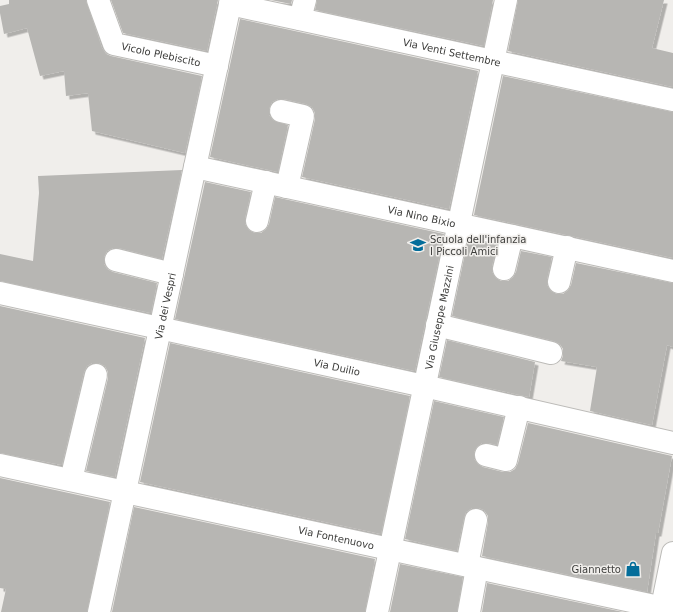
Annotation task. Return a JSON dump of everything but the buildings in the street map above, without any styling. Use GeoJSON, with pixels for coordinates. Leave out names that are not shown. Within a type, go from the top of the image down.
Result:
{"type":"FeatureCollection","features":[{"type":"Feature","properties":{"kind":"street","name":"Via Giuseppe Mazzini"},"geometry":{"type":"LineString","coordinates":[[377,612],[506,0]]}},
{"type":"Feature","properties":{"kind":"street","name":"Via Venti Settembre"},"geometry":{"type":"LineString","coordinates":[[231,2],[303,10],[493,61],[673,100]]}},
{"type":"Feature","properties":{"kind":"street","name":"Via dei Vespri"},"geometry":{"type":"LineString","coordinates":[[99,612],[231,2]]}},
{"type":"Feature","properties":{"kind":"street","name":"Vicolo Plebiscito"},"geometry":{"type":"LineString","coordinates":[[100,6],[114,44],[217,66]]}},
{"type":"Feature","properties":{"kind":"street"},"geometry":{"type":"LineString","coordinates":[[257,221],[277,185],[303,116],[281,111]]}},
{"type":"Feature","properties":{"kind":"street","name":"Via Nino Bixio"},"geometry":{"type":"LineString","coordinates":[[195,167],[673,271]]}},
{"type":"Feature","properties":{"kind":"street"},"geometry":{"type":"LineString","coordinates":[[504,269],[512,236]]}},
{"type":"Feature","properties":{"kind":"street"},"geometry":{"type":"LineString","coordinates":[[559,282],[567,247]]}},
{"type":"Feature","properties":{"kind":"street"},"geometry":{"type":"LineString","coordinates":[[116,260],[172,274]]}},
{"type":"Feature","properties":{"kind":"street","name":"Via Duilio"},"geometry":{"type":"LineString","coordinates":[[0,293],[160,327],[673,443]]}},
{"type":"Feature","properties":{"kind":"street"},"geometry":{"type":"LineString","coordinates":[[437,325],[551,352]]}},
{"type":"Feature","properties":{"kind":"street"},"geometry":{"type":"LineString","coordinates":[[71,480],[96,376]]}},
{"type":"Feature","properties":{"kind":"street"},"geometry":{"type":"LineString","coordinates":[[486,455],[506,460],[519,408]]}},
{"type":"Feature","properties":{"kind":"street","name":"Via Fontenuovo"},"geometry":{"type":"LineString","coordinates":[[0,465],[125,491],[665,610]]}},
{"type":"Feature","properties":{"kind":"street"},"geometry":{"type":"LineString","coordinates":[[469,612],[476,520]]}},
{"type":"Feature","properties":{"kind":"street"},"geometry":{"type":"LineString","coordinates":[[665,610],[673,553]]}},
{"type":"Feature","properties":{"kind":"place","name":"Scuola dell'infanzia I Piccoli Amici"},"geometry":{"type":"Point","coordinates":[418,245]}},
{"type":"Feature","properties":{"kind":"place","name":"Giannetto"},"geometry":{"type":"Point","coordinates":[633,569]}}]}
